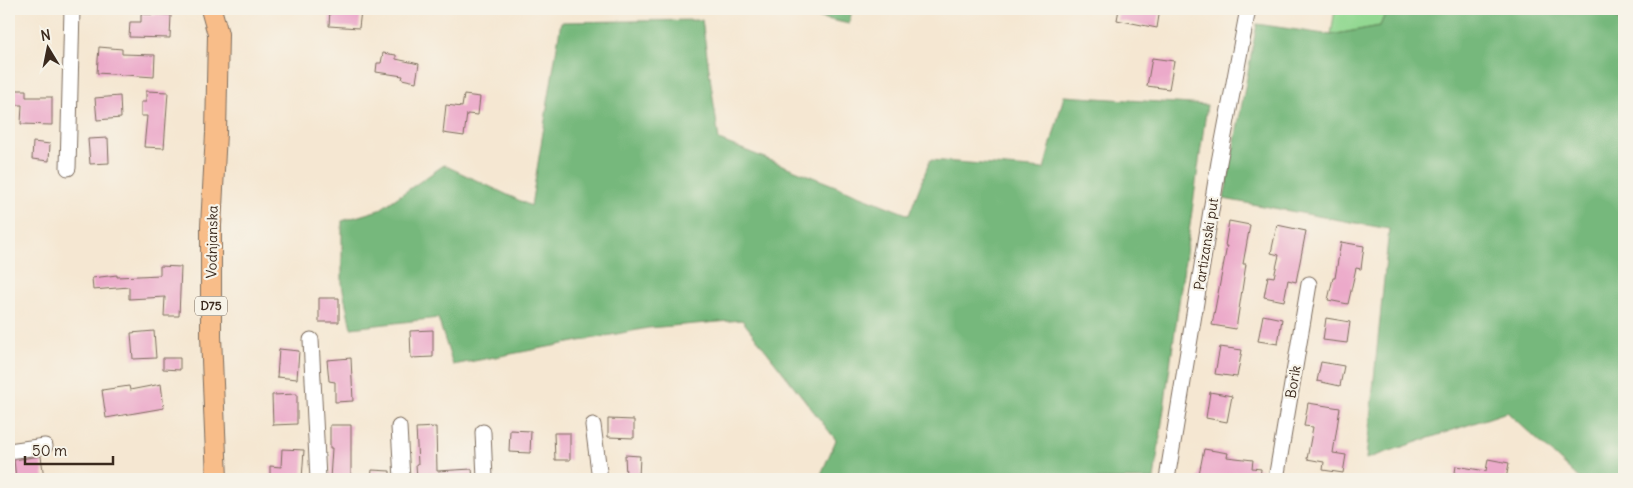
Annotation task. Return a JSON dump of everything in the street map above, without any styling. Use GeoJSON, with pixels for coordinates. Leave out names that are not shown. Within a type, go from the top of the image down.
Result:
{"type":"FeatureCollection","features":[{"type":"Feature","properties":{"kind":"main road","name":"Vodnjanska"},"geometry":{"type":"LineString","coordinates":[[211,9],[218,34],[216,132],[211,226],[212,336],[217,479]]}},
{"type":"Feature","properties":{"kind":"main road","name":"Vodnjanska"},"geometry":{"type":"LineString","coordinates":[[218,34],[228,9]]}},
{"type":"Feature","properties":{"kind":"street"},"geometry":{"type":"LineString","coordinates":[[68,168],[72,9]]}},
{"type":"Feature","properties":{"kind":"street","name":"Partizanski put"},"geometry":{"type":"LineString","coordinates":[[1167,479],[1219,162],[1248,9]]}},
{"type":"Feature","properties":{"kind":"street"},"geometry":{"type":"LineString","coordinates":[[1619,9],[1624,10]]}},
{"type":"Feature","properties":{"kind":"street","name":"Borik"},"geometry":{"type":"LineString","coordinates":[[1276,479],[1309,284]]}},
{"type":"Feature","properties":{"kind":"street"},"geometry":{"type":"LineString","coordinates":[[311,340],[318,479]]}},
{"type":"Feature","properties":{"kind":"street"},"geometry":{"type":"LineString","coordinates":[[593,425],[600,479]]}},
{"type":"Feature","properties":{"kind":"street"},"geometry":{"type":"LineString","coordinates":[[399,427],[402,479]]}},
{"type":"Feature","properties":{"kind":"street"},"geometry":{"type":"LineString","coordinates":[[483,432],[485,479]]}},
{"type":"Feature","properties":{"kind":"street"},"geometry":{"type":"LineString","coordinates":[[9,451],[45,446]]}},
{"type":"Feature","properties":{"kind":"green space"},"geometry":{"type":"Polygon","coordinates":[[[782,9],[852,9],[849,24],[782,9]]]}},
{"type":"Feature","properties":{"kind":"green space"},"geometry":{"type":"Polygon","coordinates":[[[1335,9],[1387,9],[1380,26],[1331,35],[1335,9]]]}},
{"type":"Feature","properties":{"kind":"green space"},"geometry":{"type":"Polygon","coordinates":[[[1387,9],[1624,9],[1624,479],[1580,479],[1507,412],[1366,459],[1389,229],[1224,199],[1257,24],[1331,35],[1380,26],[1387,9]]]}},
{"type":"Feature","properties":{"kind":"green space"},"geometry":{"type":"Polygon","coordinates":[[[702,20],[719,140],[909,215],[930,160],[1044,169],[1064,96],[1207,105],[1154,479],[819,479],[836,440],[742,320],[648,328],[453,365],[438,318],[351,328],[342,285],[342,221],[379,210],[444,165],[531,206],[561,22],[702,20]]]}},
{"type":"Feature","properties":{"kind":"building"},"geometry":{"type":"Polygon","coordinates":[[[330,9],[361,10],[359,28],[329,26],[330,9]]]}},
{"type":"Feature","properties":{"kind":"building"},"geometry":{"type":"Polygon","coordinates":[[[1119,9],[1160,9],[1157,28],[1117,20],[1119,9]]]}},
{"type":"Feature","properties":{"kind":"building"},"geometry":{"type":"Polygon","coordinates":[[[141,14],[171,15],[170,38],[129,37],[130,22],[141,22],[141,14]]]}},
{"type":"Feature","properties":{"kind":"building"},"geometry":{"type":"Polygon","coordinates":[[[99,47],[122,49],[122,54],[155,55],[154,77],[97,73],[99,47]]]}},
{"type":"Feature","properties":{"kind":"building"},"geometry":{"type":"Polygon","coordinates":[[[383,53],[396,55],[396,59],[419,64],[416,82],[402,79],[403,76],[376,72],[377,63],[381,63],[383,53]]]}},
{"type":"Feature","properties":{"kind":"building"},"geometry":{"type":"Polygon","coordinates":[[[1152,58],[1174,61],[1169,89],[1147,86],[1152,58]]]}},
{"type":"Feature","properties":{"kind":"building"},"geometry":{"type":"Polygon","coordinates":[[[16,90],[26,90],[26,97],[52,97],[52,125],[21,124],[22,105],[15,105],[16,90]]]}},
{"type":"Feature","properties":{"kind":"building"},"geometry":{"type":"Polygon","coordinates":[[[146,91],[168,92],[164,148],[144,147],[147,116],[141,116],[141,102],[146,102],[146,91]]]}},
{"type":"Feature","properties":{"kind":"building"},"geometry":{"type":"Polygon","coordinates":[[[464,95],[480,97],[478,115],[467,114],[464,136],[443,133],[446,105],[462,107],[464,95]]]}},
{"type":"Feature","properties":{"kind":"building"},"geometry":{"type":"Polygon","coordinates":[[[120,96],[121,118],[97,120],[95,98],[120,96]]]}},
{"type":"Feature","properties":{"kind":"building"},"geometry":{"type":"Polygon","coordinates":[[[108,138],[109,163],[90,164],[88,139],[108,138]]]}},
{"type":"Feature","properties":{"kind":"building"},"geometry":{"type":"Polygon","coordinates":[[[33,142],[50,144],[49,161],[32,159],[33,142]]]}},
{"type":"Feature","properties":{"kind":"building"},"geometry":{"type":"Polygon","coordinates":[[[1229,221],[1250,225],[1243,264],[1246,264],[1236,329],[1212,325],[1227,246],[1225,246],[1229,221]]]}},
{"type":"Feature","properties":{"kind":"building"},"geometry":{"type":"Polygon","coordinates":[[[1277,225],[1306,231],[1296,282],[1288,280],[1284,301],[1264,297],[1268,276],[1274,277],[1279,255],[1271,253],[1277,225]]]}},
{"type":"Feature","properties":{"kind":"building"},"geometry":{"type":"Polygon","coordinates":[[[1341,242],[1364,246],[1361,269],[1356,268],[1348,304],[1328,300],[1333,278],[1335,278],[1341,242]]]}},
{"type":"Feature","properties":{"kind":"building"},"geometry":{"type":"Polygon","coordinates":[[[160,266],[181,267],[179,316],[164,316],[165,297],[129,299],[129,287],[93,290],[92,278],[117,275],[117,277],[160,275],[160,266]]]}},
{"type":"Feature","properties":{"kind":"building"},"geometry":{"type":"Polygon","coordinates":[[[319,298],[339,298],[339,322],[319,322],[319,298]]]}},
{"type":"Feature","properties":{"kind":"building"},"geometry":{"type":"Polygon","coordinates":[[[1263,315],[1282,319],[1278,344],[1258,341],[1263,315]]]}},
{"type":"Feature","properties":{"kind":"building"},"geometry":{"type":"Polygon","coordinates":[[[1326,318],[1350,322],[1347,343],[1323,340],[1326,318]]]}},
{"type":"Feature","properties":{"kind":"building"},"geometry":{"type":"Polygon","coordinates":[[[433,330],[433,357],[411,358],[410,331],[433,330]]]}},
{"type":"Feature","properties":{"kind":"building"},"geometry":{"type":"Polygon","coordinates":[[[154,331],[156,358],[133,359],[131,333],[154,331]]]}},
{"type":"Feature","properties":{"kind":"building"},"geometry":{"type":"Polygon","coordinates":[[[1220,347],[1242,350],[1237,377],[1215,374],[1220,347]]]}},
{"type":"Feature","properties":{"kind":"building"},"geometry":{"type":"Polygon","coordinates":[[[279,349],[299,351],[297,379],[277,377],[279,349]]]}},
{"type":"Feature","properties":{"kind":"building"},"geometry":{"type":"Polygon","coordinates":[[[163,358],[180,358],[180,370],[163,369],[163,358]]]}},
{"type":"Feature","properties":{"kind":"building"},"geometry":{"type":"Polygon","coordinates":[[[351,358],[353,401],[335,402],[335,382],[329,381],[327,360],[351,358]]]}},
{"type":"Feature","properties":{"kind":"building"},"geometry":{"type":"Polygon","coordinates":[[[1321,362],[1344,366],[1340,386],[1317,381],[1321,362]]]}},
{"type":"Feature","properties":{"kind":"building"},"geometry":{"type":"Polygon","coordinates":[[[161,384],[164,408],[106,418],[102,390],[129,386],[130,390],[161,384]]]}},
{"type":"Feature","properties":{"kind":"building"},"geometry":{"type":"Polygon","coordinates":[[[1210,392],[1232,396],[1227,422],[1206,418],[1210,392]]]}},
{"type":"Feature","properties":{"kind":"building"},"geometry":{"type":"Polygon","coordinates":[[[297,394],[297,424],[273,425],[272,395],[297,394]]]}},
{"type":"Feature","properties":{"kind":"building"},"geometry":{"type":"Polygon","coordinates":[[[1308,403],[1340,408],[1333,453],[1346,455],[1343,473],[1323,470],[1324,462],[1307,459],[1313,427],[1304,426],[1308,403]]]}},
{"type":"Feature","properties":{"kind":"building"},"geometry":{"type":"Polygon","coordinates":[[[608,419],[634,420],[634,438],[608,437],[608,419]]]}},
{"type":"Feature","properties":{"kind":"building"},"geometry":{"type":"Polygon","coordinates":[[[330,425],[351,425],[351,479],[330,479],[332,448],[330,448],[330,425]]]}},
{"type":"Feature","properties":{"kind":"building"},"geometry":{"type":"Polygon","coordinates":[[[436,427],[437,471],[472,469],[473,479],[417,479],[416,428],[436,427]]]}},
{"type":"Feature","properties":{"kind":"building"},"geometry":{"type":"Polygon","coordinates":[[[510,430],[531,431],[530,453],[509,452],[510,430]]]}},
{"type":"Feature","properties":{"kind":"building"},"geometry":{"type":"Polygon","coordinates":[[[554,433],[570,433],[570,460],[555,460],[554,433]]]}},
{"type":"Feature","properties":{"kind":"building"},"geometry":{"type":"Polygon","coordinates":[[[282,449],[304,450],[302,479],[270,479],[270,466],[281,467],[282,449]]]}},
{"type":"Feature","properties":{"kind":"building"},"geometry":{"type":"Polygon","coordinates":[[[1204,449],[1228,453],[1227,457],[1253,460],[1252,468],[1261,469],[1260,479],[1198,479],[1204,449]]]}},
{"type":"Feature","properties":{"kind":"building"},"geometry":{"type":"Polygon","coordinates":[[[625,455],[640,456],[639,477],[626,476],[625,455]]]}},
{"type":"Feature","properties":{"kind":"building"},"geometry":{"type":"Polygon","coordinates":[[[41,456],[44,478],[16,479],[14,460],[41,456]]]}},
{"type":"Feature","properties":{"kind":"building"},"geometry":{"type":"Polygon","coordinates":[[[1488,459],[1509,463],[1506,479],[1454,479],[1456,466],[1486,471],[1488,459]]]}},
{"type":"Feature","properties":{"kind":"building"},"geometry":{"type":"Polygon","coordinates":[[[372,470],[390,471],[390,479],[371,479],[372,470]]]}}]}
